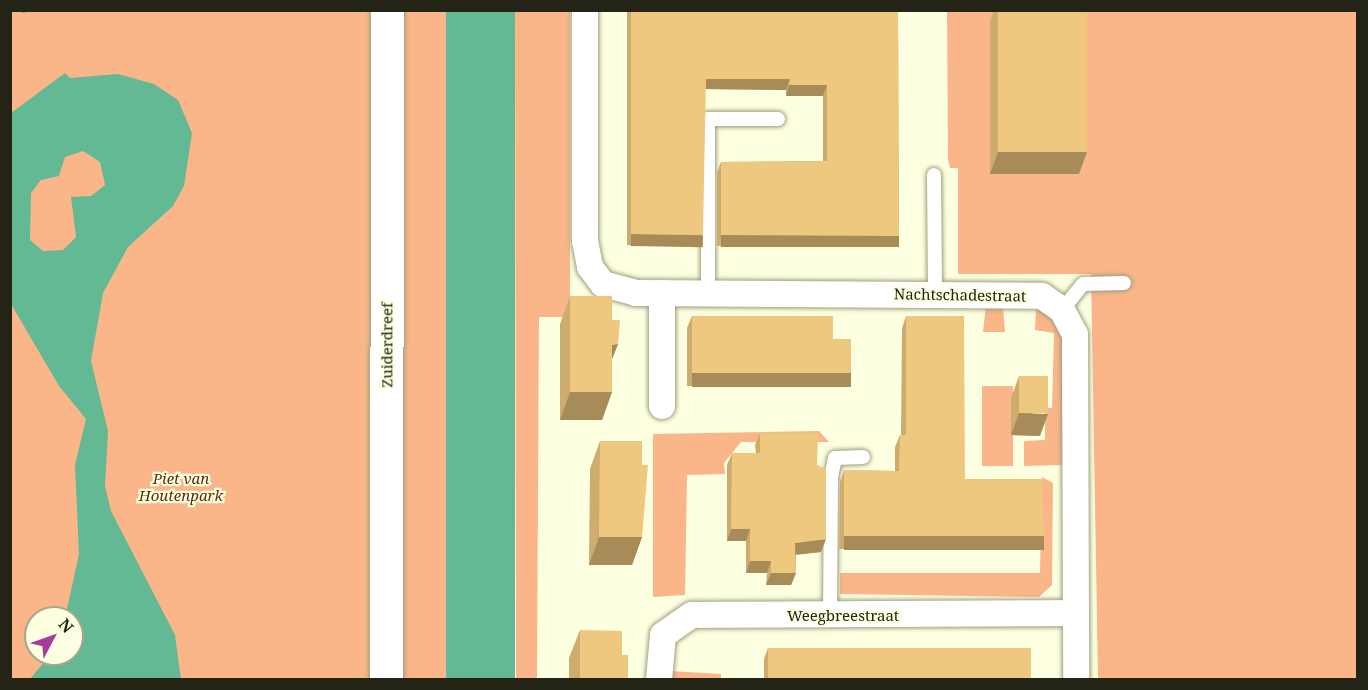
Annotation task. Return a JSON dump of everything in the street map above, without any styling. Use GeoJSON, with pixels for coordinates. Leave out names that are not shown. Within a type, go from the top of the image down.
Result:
{"type":"FeatureCollection","features":[{"type":"Feature","properties":{"kind":"street","name":"Zuiderdreef"},"geometry":{"type":"LineString","coordinates":[[386,680],[387,10]]}},
{"type":"Feature","properties":{"kind":"street","name":"Nachtschadestraat"},"geometry":{"type":"LineString","coordinates":[[585,10],[590,267],[609,287],[662,293],[935,294],[1042,297],[1062,310]]}},
{"type":"Feature","properties":{"kind":"street"},"geometry":{"type":"LineString","coordinates":[[662,293],[662,406]]}},
{"type":"Feature","properties":{"kind":"street"},"geometry":{"type":"LineString","coordinates":[[1062,310],[1075,334],[1076,680]]}},
{"type":"Feature","properties":{"kind":"street","name":"Weegbreestraat"},"geometry":{"type":"LineString","coordinates":[[659,680],[663,635],[684,616],[830,617],[1076,613]]}},
{"type":"Feature","properties":{"kind":"lane"},"geometry":{"type":"LineString","coordinates":[[708,292],[708,119],[778,119]]}},
{"type":"Feature","properties":{"kind":"lane"},"geometry":{"type":"LineString","coordinates":[[934,175],[935,294]]}},
{"type":"Feature","properties":{"kind":"lane"},"geometry":{"type":"LineString","coordinates":[[1062,310],[1083,284],[1124,283]]}},
{"type":"Feature","properties":{"kind":"lane"},"geometry":{"type":"LineString","coordinates":[[830,617],[831,477],[835,458],[863,458]]}},
{"type":"Feature","properties":{"kind":"green space","name":"Piet van Houtenpark"},"geometry":{"type":"Polygon","coordinates":[[[10,11],[372,11],[371,679],[11,679],[10,11]]]}},
{"type":"Feature","properties":{"kind":"green space"},"geometry":{"type":"Polygon","coordinates":[[[403,11],[446,11],[446,679],[403,679],[403,11]]]}},
{"type":"Feature","properties":{"kind":"green space"},"geometry":{"type":"Polygon","coordinates":[[[515,11],[570,11],[570,317],[539,317],[537,680],[516,679],[515,11]]]}},
{"type":"Feature","properties":{"kind":"green space"},"geometry":{"type":"Polygon","coordinates":[[[947,11],[1357,11],[1357,679],[1098,679],[1091,274],[958,274],[958,168],[950,168],[948,159],[947,11]]]}},
{"type":"Feature","properties":{"kind":"green space"},"geometry":{"type":"Polygon","coordinates":[[[986,305],[1003,307],[1005,332],[983,332],[986,305]]]}},
{"type":"Feature","properties":{"kind":"green space"},"geometry":{"type":"Polygon","coordinates":[[[1036,308],[1047,308],[1067,334],[1064,465],[1024,466],[1024,441],[1045,440],[1045,408],[1052,408],[1054,333],[1035,330],[1036,308]]]}},
{"type":"Feature","properties":{"kind":"green space"},"geometry":{"type":"Polygon","coordinates":[[[982,386],[1013,386],[1013,466],[982,466],[982,386]]]}},
{"type":"Feature","properties":{"kind":"green space"},"geometry":{"type":"Polygon","coordinates":[[[819,431],[829,442],[741,442],[724,463],[725,474],[687,475],[685,595],[653,597],[653,434],[819,431]]]}},
{"type":"Feature","properties":{"kind":"green space"},"geometry":{"type":"Polygon","coordinates":[[[1042,477],[1053,483],[1052,585],[1039,597],[840,594],[840,573],[1040,573],[1042,477]]]}},
{"type":"Feature","properties":{"kind":"green space"},"geometry":{"type":"Polygon","coordinates":[[[670,671],[721,674],[721,679],[671,679],[670,671]]]}},
{"type":"Feature","properties":{"kind":"shaded area"},"geometry":{"type":"Polygon","coordinates":[[[446,11],[515,11],[515,679],[446,679],[446,11]]]}},
{"type":"Feature","properties":{"kind":"shaded area"},"geometry":{"type":"Polygon","coordinates":[[[65,73],[70,78],[118,74],[154,84],[178,100],[192,133],[184,186],[173,206],[128,247],[103,293],[91,361],[108,431],[105,486],[111,511],[175,635],[181,679],[30,679],[41,666],[84,666],[84,606],[68,606],[79,554],[75,465],[86,419],[59,386],[11,304],[11,113],[65,73]],[[83,151],[65,157],[59,176],[41,180],[31,193],[30,240],[43,251],[63,250],[76,237],[71,197],[91,196],[105,185],[100,162],[83,151]]]}},
{"type":"Feature","properties":{"kind":"building"},"geometry":{"type":"Polygon","coordinates":[[[631,10],[898,10],[899,236],[721,235],[721,162],[827,161],[827,85],[789,85],[790,79],[706,79],[703,235],[631,234],[631,10]]]}},
{"type":"Feature","properties":{"kind":"building"},"geometry":{"type":"Polygon","coordinates":[[[998,10],[1087,10],[1087,152],[998,152],[998,10]]]}},
{"type":"Feature","properties":{"kind":"building"},"geometry":{"type":"Polygon","coordinates":[[[570,296],[612,296],[612,320],[620,320],[618,344],[612,345],[612,392],[570,392],[570,296]]]}},
{"type":"Feature","properties":{"kind":"building"},"geometry":{"type":"Polygon","coordinates":[[[692,316],[833,316],[833,339],[851,339],[851,373],[692,373],[692,316]]]}},
{"type":"Feature","properties":{"kind":"building"},"geometry":{"type":"Polygon","coordinates":[[[906,316],[964,316],[965,479],[1042,479],[1044,536],[844,536],[844,470],[899,471],[900,435],[906,435],[906,316]]]}},
{"type":"Feature","properties":{"kind":"building"},"geometry":{"type":"Polygon","coordinates":[[[1019,376],[1048,376],[1048,413],[1019,413],[1019,376]]]}},
{"type":"Feature","properties":{"kind":"building"},"geometry":{"type":"Polygon","coordinates":[[[760,433],[818,433],[817,465],[826,469],[826,539],[795,543],[796,573],[771,573],[771,561],[750,561],[750,529],[731,529],[732,453],[760,453],[760,433]]]}},
{"type":"Feature","properties":{"kind":"building"},"geometry":{"type":"Polygon","coordinates":[[[600,441],[642,441],[642,465],[648,465],[642,537],[599,537],[600,441]]]}},
{"type":"Feature","properties":{"kind":"building"},"geometry":{"type":"Polygon","coordinates":[[[580,630],[622,631],[622,655],[628,655],[628,679],[580,680],[580,630]]]}},
{"type":"Feature","properties":{"kind":"building"},"geometry":{"type":"Polygon","coordinates":[[[768,648],[1031,648],[1031,680],[768,680],[768,648]]]}}]}
